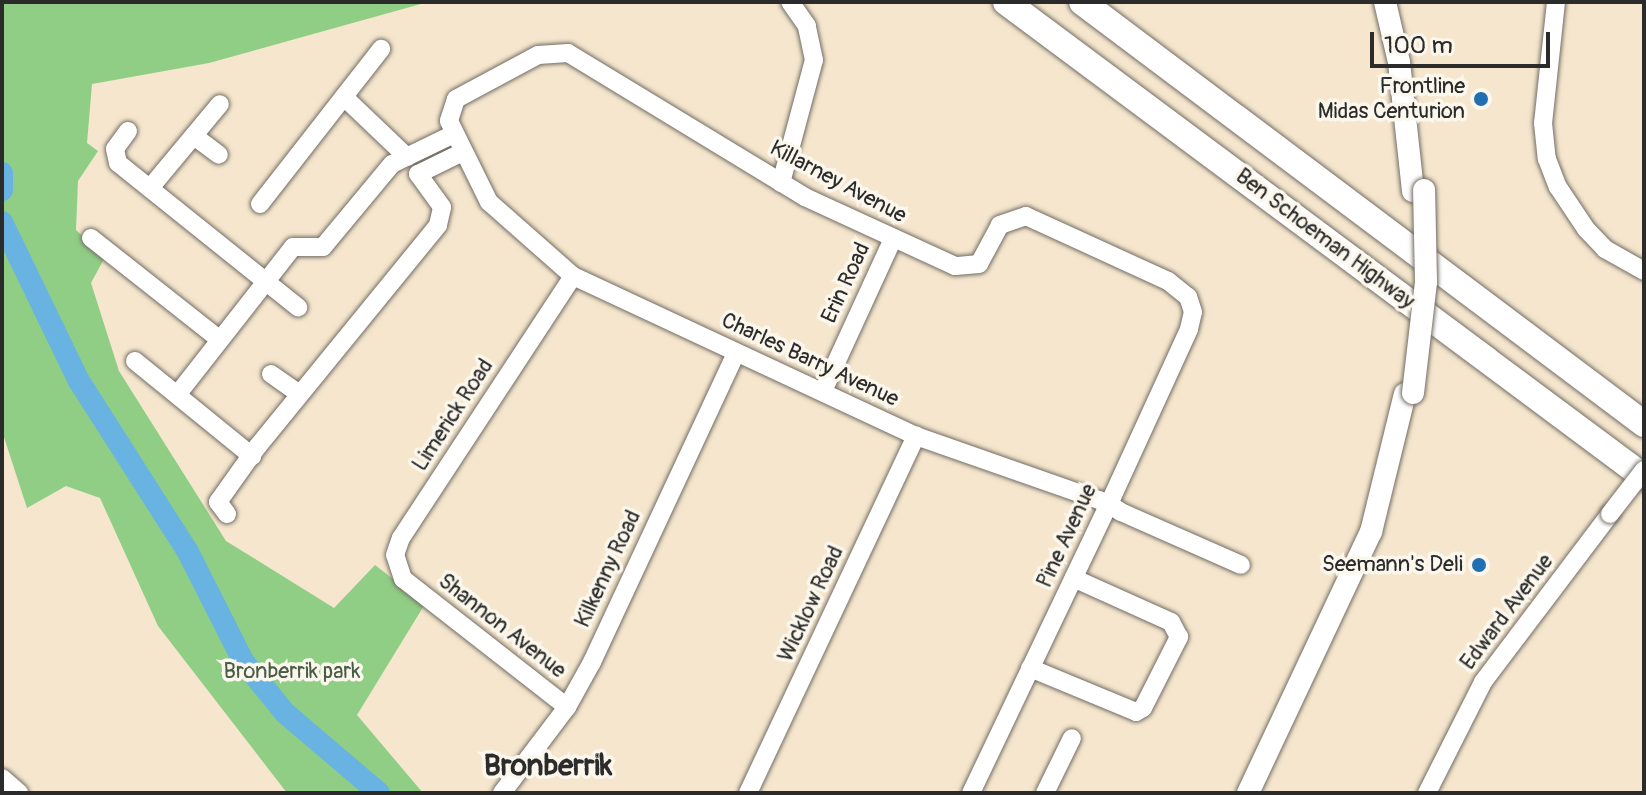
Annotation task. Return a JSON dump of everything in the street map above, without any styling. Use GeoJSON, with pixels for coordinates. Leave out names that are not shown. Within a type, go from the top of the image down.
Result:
{"type":"FeatureCollection","features":[{"type":"Feature","properties":{"kind":"highway","name":"Ben Schoeman Highway"},"geometry":{"type":"LineString","coordinates":[[1006,2],[1644,477]]}},
{"type":"Feature","properties":{"kind":"highway","name":"Ben Schoeman Highway"},"geometry":{"type":"LineString","coordinates":[[1082,2],[1644,424]]}},
{"type":"Feature","properties":{"kind":"main road"},"geometry":{"type":"LineString","coordinates":[[1385,2],[1399,62],[1419,191]]}},
{"type":"Feature","properties":{"kind":"main road"},"geometry":{"type":"LineString","coordinates":[[1262,793],[1368,562],[1400,459],[1426,282],[1419,191],[1397,2]]}},
{"type":"Feature","properties":{"kind":"main road"},"geometry":{"type":"LineString","coordinates":[[1248,793],[1368,540],[1409,393]]}},
{"type":"Feature","properties":{"kind":"street"},"geometry":{"type":"LineString","coordinates":[[781,183],[814,60],[807,26],[790,2]]}},
{"type":"Feature","properties":{"kind":"street"},"geometry":{"type":"LineString","coordinates":[[1556,2],[1543,123],[1547,159],[1558,187],[1592,236],[1644,271]]}},
{"type":"Feature","properties":{"kind":"street"},"geometry":{"type":"LineString","coordinates":[[260,204],[381,49]]}},
{"type":"Feature","properties":{"kind":"street","name":"Killarney Avenue"},"geometry":{"type":"LineString","coordinates":[[456,99],[538,55],[568,53],[781,183],[893,239],[968,269],[984,258],[1005,221],[1026,216],[1168,281],[1188,297]]}},
{"type":"Feature","properties":{"kind":"street"},"geometry":{"type":"LineString","coordinates":[[227,514],[218,502],[235,481],[252,448],[280,433],[303,391],[344,334],[391,286],[431,236],[442,214],[439,203],[413,166],[344,97]]}},
{"type":"Feature","properties":{"kind":"street","name":"Charles Barry Avenue"},"geometry":{"type":"LineString","coordinates":[[456,99],[448,117],[454,134],[498,213],[573,276],[916,436],[1109,504],[1241,565]]}},
{"type":"Feature","properties":{"kind":"street"},"geometry":{"type":"LineString","coordinates":[[150,188],[220,104]]}},
{"type":"Feature","properties":{"kind":"street"},"geometry":{"type":"LineString","coordinates":[[128,131],[115,149],[116,159],[298,307]]}},
{"type":"Feature","properties":{"kind":"street"},"geometry":{"type":"LineString","coordinates":[[177,395],[297,245],[323,247],[413,166],[454,134]]}},
{"type":"Feature","properties":{"kind":"street"},"geometry":{"type":"LineString","coordinates":[[194,136],[219,155]]}},
{"type":"Feature","properties":{"kind":"street"},"geometry":{"type":"LineString","coordinates":[[413,166],[463,152]]}},
{"type":"Feature","properties":{"kind":"street"},"geometry":{"type":"LineString","coordinates":[[439,203],[447,208],[460,205]]}},
{"type":"Feature","properties":{"kind":"street"},"geometry":{"type":"LineString","coordinates":[[91,238],[219,339]]}},
{"type":"Feature","properties":{"kind":"street","name":"Erin Road"},"geometry":{"type":"LineString","coordinates":[[823,391],[893,239]]}},
{"type":"Feature","properties":{"kind":"street","name":"Limerick Road"},"geometry":{"type":"LineString","coordinates":[[407,582],[395,561],[401,538],[573,276]]}},
{"type":"Feature","properties":{"kind":"street","name":"Pine Avenue"},"geometry":{"type":"LineString","coordinates":[[971,793],[1189,329],[1193,312],[1188,297]]}},
{"type":"Feature","properties":{"kind":"street"},"geometry":{"type":"LineString","coordinates":[[344,334],[369,340]]}},
{"type":"Feature","properties":{"kind":"street","name":"Kilkenny Road"},"geometry":{"type":"LineString","coordinates":[[502,793],[567,707],[736,353]]}},
{"type":"Feature","properties":{"kind":"street"},"geometry":{"type":"LineString","coordinates":[[135,361],[252,448]]}},
{"type":"Feature","properties":{"kind":"street"},"geometry":{"type":"LineString","coordinates":[[271,374],[303,391]]}},
{"type":"Feature","properties":{"kind":"street","name":"Wicklow Road"},"geometry":{"type":"LineString","coordinates":[[748,793],[916,436]]}},
{"type":"Feature","properties":{"kind":"street","name":"Edward Avenue"},"geometry":{"type":"LineString","coordinates":[[1427,793],[1483,682],[1644,470]]}},
{"type":"Feature","properties":{"kind":"street"},"geometry":{"type":"LineString","coordinates":[[1030,668],[1136,712],[1143,708],[1179,637],[1171,622],[1073,578]]}},
{"type":"Feature","properties":{"kind":"street","name":"Shannon Avenue"},"geometry":{"type":"LineString","coordinates":[[407,582],[567,707]]}},
{"type":"Feature","properties":{"kind":"street"},"geometry":{"type":"LineString","coordinates":[[1045,793],[1072,738]]}},
{"type":"Feature","properties":{"kind":"street"},"geometry":{"type":"LineString","coordinates":[[2,778],[19,793]]}},
{"type":"Feature","properties":{"kind":"green space","name":"Bronberrik park"},"geometry":{"type":"Polygon","coordinates":[[[2,2],[428,2],[209,63],[92,84],[87,143],[98,151],[78,181],[76,230],[105,257],[91,283],[119,371],[226,541],[334,608],[375,565],[425,604],[357,715],[423,793],[287,793],[158,626],[100,498],[66,486],[27,508],[2,431],[2,2]]]}},
{"type":"Feature","properties":{"kind":"waterway"},"geometry":{"type":"LineString","coordinates":[[2,173],[2,190]]}},
{"type":"Feature","properties":{"kind":"waterway"},"geometry":{"type":"LineString","coordinates":[[2,222],[79,381],[188,552],[243,661],[285,713],[379,793]]}},
{"type":"Feature","properties":{"kind":"place","name":"Frontline Midas Centurion"},"geometry":{"type":"Point","coordinates":[1481,99]}},
{"type":"Feature","properties":{"kind":"place","name":"Seemann's Deli"},"geometry":{"type":"Point","coordinates":[1479,565]}},
{"type":"Feature","properties":{"kind":"district","name":"Bronberrik"},"geometry":{"type":"Point","coordinates":[548,766]}}]}
